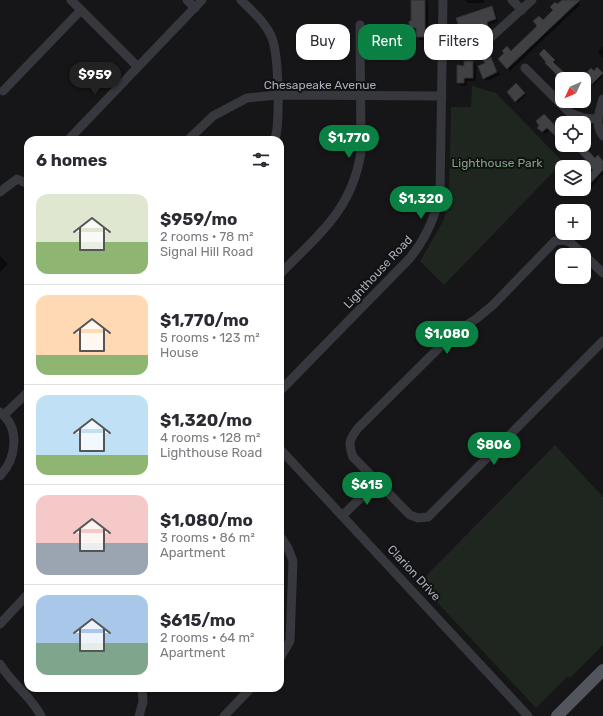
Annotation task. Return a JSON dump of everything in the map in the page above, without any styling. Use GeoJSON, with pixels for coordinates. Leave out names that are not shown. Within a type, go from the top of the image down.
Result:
{"type":"FeatureCollection","features":[{"type":"Feature","properties":{"kind":"main road"},"geometry":{"type":"LineString","coordinates":[[557,716],[603,670]]}},
{"type":"Feature","properties":{"kind":"street"},"geometry":{"type":"LineString","coordinates":[[71,0],[137,66]]}},
{"type":"Feature","properties":{"kind":"street"},"geometry":{"type":"LineString","coordinates":[[187,0],[195,8]]}},
{"type":"Feature","properties":{"kind":"street"},"geometry":{"type":"LineString","coordinates":[[72,136],[137,66],[202,0]]}},
{"type":"Feature","properties":{"kind":"street"},"geometry":{"type":"LineString","coordinates":[[241,0],[263,22],[272,37],[275,51],[278,95],[276,136]]}},
{"type":"Feature","properties":{"kind":"street","name":"Lighthouse Road"},"geometry":{"type":"LineString","coordinates":[[443,0],[443,24]]}},
{"type":"Feature","properties":{"kind":"street"},"geometry":{"type":"LineString","coordinates":[[512,0],[522,10]]}},
{"type":"Feature","properties":{"kind":"street"},"geometry":{"type":"LineString","coordinates":[[493,36],[532,0]]}},
{"type":"Feature","properties":{"kind":"street"},"geometry":{"type":"LineString","coordinates":[[3,91],[81,10]]}},
{"type":"Feature","properties":{"kind":"street"},"geometry":{"type":"LineString","coordinates":[[284,270],[334,220],[352,187],[358,172],[361,152],[360,60]]}},
{"type":"Feature","properties":{"kind":"street","name":"Lighthouse Road"},"geometry":{"type":"LineString","coordinates":[[284,387],[410,258],[424,239],[436,213],[440,194],[443,60]]}},
{"type":"Feature","properties":{"kind":"street"},"geometry":{"type":"LineString","coordinates":[[525,68],[570,113],[583,118],[597,120]]}},
{"type":"Feature","properties":{"kind":"street","name":"Chesapeake Avenue"},"geometry":{"type":"LineString","coordinates":[[192,136],[213,116],[247,98],[278,95],[359,97],[442,96]]}},
{"type":"Feature","properties":{"kind":"street"},"geometry":{"type":"LineString","coordinates":[[603,99],[597,120],[597,126],[603,136]]}},
{"type":"Feature","properties":{"kind":"street"},"geometry":{"type":"LineString","coordinates":[[0,192],[18,179],[24,182]]}},
{"type":"Feature","properties":{"kind":"street"},"geometry":{"type":"LineString","coordinates":[[603,273],[576,246],[563,240],[555,241],[493,305],[476,319],[454,333],[358,428],[351,437],[349,446],[353,457],[410,514],[418,518],[428,517],[603,341]]}},
{"type":"Feature","properties":{"kind":"street"},"geometry":{"type":"LineString","coordinates":[[0,476],[7,469],[13,457],[15,442],[10,425],[2,413],[24,395]]}},
{"type":"Feature","properties":{"kind":"street","name":"Clarion Drive"},"geometry":{"type":"LineString","coordinates":[[284,453],[528,716]]}},
{"type":"Feature","properties":{"kind":"street"},"geometry":{"type":"LineString","coordinates":[[342,515],[377,482]]}},
{"type":"Feature","properties":{"kind":"street"},"geometry":{"type":"LineString","coordinates":[[284,542],[293,561],[290,641],[284,651]]}},
{"type":"Feature","properties":{"kind":"street"},"geometry":{"type":"LineString","coordinates":[[0,624],[24,598]]}},
{"type":"Feature","properties":{"kind":"street"},"geometry":{"type":"LineString","coordinates":[[0,664],[4,672],[37,708],[41,716]]}},
{"type":"Feature","properties":{"kind":"street"},"geometry":{"type":"LineString","coordinates":[[139,716],[143,702],[142,692]]}},
{"type":"Feature","properties":{"kind":"street"},"geometry":{"type":"LineString","coordinates":[[224,716],[247,692]]}},
{"type":"Feature","properties":{"kind":"green space","name":"Lighthouse Park"},"geometry":{"type":"Polygon","coordinates":[[[472,86],[496,93],[561,160],[555,160],[555,170],[444,285],[420,261],[444,220],[449,196],[451,107],[471,107],[472,86]]]}},
{"type":"Feature","properties":{"kind":"green space"},"geometry":{"type":"Polygon","coordinates":[[[555,445],[603,497],[603,645],[570,678],[568,676],[536,708],[419,583],[555,445]]]}},
{"type":"Feature","properties":{"kind":"building"},"geometry":{"type":"Polygon","coordinates":[[[411,0],[425,0],[424,37],[416,37],[416,24],[409,24],[409,21],[411,21],[411,0]]]}},
{"type":"Feature","properties":{"kind":"building"},"geometry":{"type":"Polygon","coordinates":[[[562,0],[580,0],[507,69],[498,59],[504,53],[502,51],[507,46],[511,51],[537,26],[533,21],[539,16],[543,20],[553,10],[550,7],[555,2],[557,4],[562,0]]]}},
{"type":"Feature","properties":{"kind":"building"},"geometry":{"type":"Polygon","coordinates":[[[492,6],[496,19],[487,22],[488,24],[458,24],[456,18],[492,6]]]}},
{"type":"Feature","properties":{"kind":"building"},"geometry":{"type":"Polygon","coordinates":[[[544,49],[555,60],[553,62],[564,72],[555,73],[545,63],[546,62],[539,54],[544,49]]]}},
{"type":"Feature","properties":{"kind":"building"},"geometry":{"type":"Polygon","coordinates":[[[483,60],[492,60],[497,72],[483,79],[478,66],[485,63],[483,60]]]}},
{"type":"Feature","properties":{"kind":"building"},"geometry":{"type":"Polygon","coordinates":[[[464,61],[473,61],[473,78],[464,78],[464,83],[457,83],[457,65],[464,66],[464,61]]]}},
{"type":"Feature","properties":{"kind":"building"},"geometry":{"type":"Polygon","coordinates":[[[597,67],[603,73],[592,84],[591,72],[587,72],[591,68],[594,71],[597,67]]]}},
{"type":"Feature","properties":{"kind":"building"},"geometry":{"type":"Polygon","coordinates":[[[516,83],[525,93],[515,102],[507,92],[516,83]]]}},
{"type":"Feature","properties":{"kind":"building"},"geometry":{"type":"Polygon","coordinates":[[[544,114],[555,126],[555,135],[547,128],[542,132],[537,128],[539,126],[536,121],[544,114]]]}},
{"type":"Feature","properties":{"kind":"building"},"geometry":{"type":"Polygon","coordinates":[[[579,152],[589,152],[595,158],[598,155],[603,161],[603,170],[591,183],[591,172],[593,170],[591,168],[591,160],[586,160],[579,152]]]}}]}
